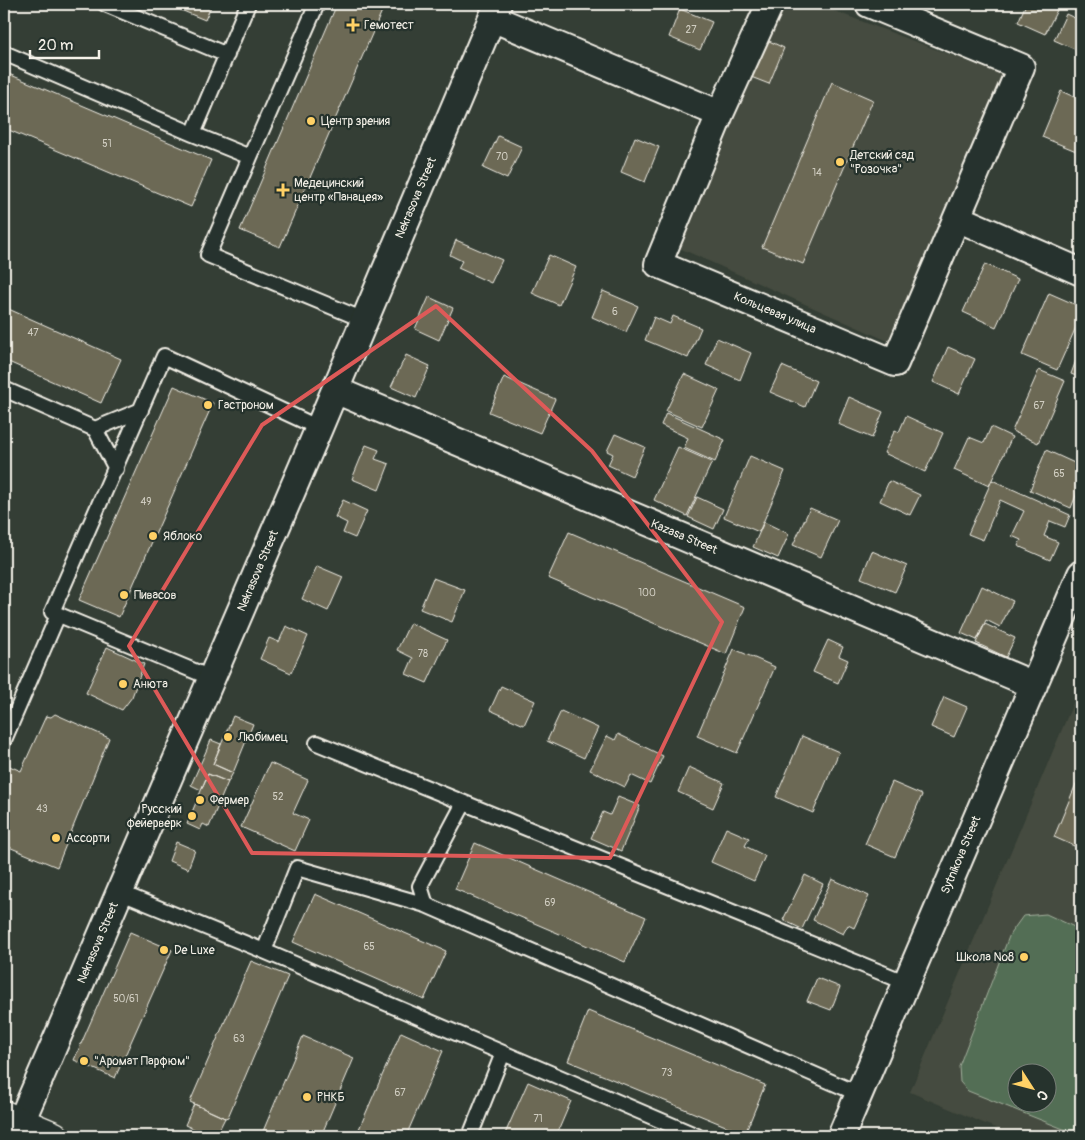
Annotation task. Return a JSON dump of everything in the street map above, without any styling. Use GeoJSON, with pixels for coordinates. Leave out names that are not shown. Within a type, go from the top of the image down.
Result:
{"type":"FeatureCollection","features":[{"type":"Feature","properties":{"kind":"street","name":"Кольцевая улица"},"geometry":{"type":"LineString","coordinates":[[770,4],[720,114],[658,264],[895,363],[1021,67],[869,4]]}},
{"type":"Feature","properties":{"kind":"street"},"geometry":{"type":"LineString","coordinates":[[495,11],[720,114]]}},
{"type":"Feature","properties":{"kind":"street","name":"Nekrasova Street"},"geometry":{"type":"LineString","coordinates":[[13,1124],[120,892],[495,11]]}},
{"type":"Feature","properties":{"kind":"street"},"geometry":{"type":"LineString","coordinates":[[957,218],[1081,272]]}},
{"type":"Feature","properties":{"kind":"street","name":"Kazasa Street"},"geometry":{"type":"LineString","coordinates":[[335,390],[1034,685]]}},
{"type":"Feature","properties":{"kind":"street","name":"Sytnikova Street"},"geometry":{"type":"LineString","coordinates":[[841,1136],[1081,574]]}},
{"type":"Feature","properties":{"kind":"street"},"geometry":{"type":"LineString","coordinates":[[13,1124],[54,1136]]}},
{"type":"Feature","properties":{"kind":"lane"},"geometry":{"type":"LineString","coordinates":[[105,4],[227,55]]}},
{"type":"Feature","properties":{"kind":"lane"},"geometry":{"type":"LineString","coordinates":[[193,134],[248,4]]}},
{"type":"Feature","properties":{"kind":"lane"},"geometry":{"type":"LineString","coordinates":[[316,4],[208,256],[364,320]]}},
{"type":"Feature","properties":{"kind":"lane"},"geometry":{"type":"LineString","coordinates":[[4,53],[250,157]]}},
{"type":"Feature","properties":{"kind":"lane"},"geometry":{"type":"LineString","coordinates":[[211,678],[52,612],[164,356],[319,428]]}},
{"type":"Feature","properties":{"kind":"lane"},"geometry":{"type":"LineString","coordinates":[[4,389],[95,429],[116,469]]}},
{"type":"Feature","properties":{"kind":"lane"},"geometry":{"type":"LineString","coordinates":[[95,429],[141,410]]}},
{"type":"Feature","properties":{"kind":"lane"},"geometry":{"type":"LineString","coordinates":[[4,740],[58,614]]}},
{"type":"Feature","properties":{"kind":"lane"},"geometry":{"type":"LineString","coordinates":[[317,743],[907,983]]}},
{"type":"Feature","properties":{"kind":"lane"},"geometry":{"type":"LineString","coordinates":[[426,905],[420,886],[464,803]]}},
{"type":"Feature","properties":{"kind":"lane"},"geometry":{"type":"LineString","coordinates":[[264,951],[296,868],[426,905],[859,1094]]}},
{"type":"Feature","properties":{"kind":"lane"},"geometry":{"type":"LineString","coordinates":[[120,892],[264,951],[697,1136]]}},
{"type":"Feature","properties":{"kind":"lane"},"geometry":{"type":"LineString","coordinates":[[470,1136],[503,1054]]}},
{"type":"Feature","properties":{"kind":"highlighted area"},"geometry":{"type":"Polygon","coordinates":[[[436,306],[592,451],[722,622],[610,858],[252,853],[129,646],[262,425],[436,306]]]}},
{"type":"Feature","properties":{"kind":"shaded area","name":"Детский сад \"Розочка\""},"geometry":{"type":"Polygon","coordinates":[[[779,4],[816,4],[1006,76],[888,341],[677,247],[779,4]]]}},
{"type":"Feature","properties":{"kind":"shaded area","name":"Школа №8"},"geometry":{"type":"Polygon","coordinates":[[[1081,684],[1081,1136],[1014,1136],[910,1092],[1081,684]]]}},
{"type":"Feature","properties":{"kind":"green space"},"geometry":{"type":"Polygon","coordinates":[[[1046,914],[1081,930],[1081,1136],[1021,1112],[1058,1112],[1058,1062],[1008,1062],[1008,1107],[968,1091],[960,1082],[959,1066],[1010,934],[1023,916],[1046,914]]]}},
{"type":"Feature","properties":{"kind":"building"},"geometry":{"type":"Polygon","coordinates":[[[166,4],[212,4],[205,20],[166,4]]]}},
{"type":"Feature","properties":{"kind":"building"},"geometry":{"type":"Polygon","coordinates":[[[337,4],[385,4],[280,247],[240,230],[337,4]]]}},
{"type":"Feature","properties":{"kind":"building"},"geometry":{"type":"Polygon","coordinates":[[[1026,4],[1046,4],[1057,10],[1045,34],[1018,22],[1026,4]]]}},
{"type":"Feature","properties":{"kind":"building"},"geometry":{"type":"Polygon","coordinates":[[[680,9],[712,22],[700,50],[669,37],[680,9]]]}},
{"type":"Feature","properties":{"kind":"building"},"geometry":{"type":"Polygon","coordinates":[[[1066,14],[1081,21],[1081,45],[1079,51],[1054,40],[1066,14]]]}},
{"type":"Feature","properties":{"kind":"building"},"geometry":{"type":"Polygon","coordinates":[[[767,40],[784,48],[769,84],[751,77],[767,40]]]}},
{"type":"Feature","properties":{"kind":"building"},"geometry":{"type":"Polygon","coordinates":[[[4,72],[211,160],[191,207],[4,128],[4,72]]]}},
{"type":"Feature","properties":{"kind":"building"},"geometry":{"type":"Polygon","coordinates":[[[832,82],[873,100],[803,264],[762,247],[832,82]]]}},
{"type":"Feature","properties":{"kind":"building"},"geometry":{"type":"Polygon","coordinates":[[[1061,91],[1081,100],[1081,153],[1042,137],[1061,91]]]}},
{"type":"Feature","properties":{"kind":"building"},"geometry":{"type":"Polygon","coordinates":[[[498,136],[522,147],[507,179],[483,168],[498,136]]]}},
{"type":"Feature","properties":{"kind":"building"},"geometry":{"type":"Polygon","coordinates":[[[635,137],[659,147],[645,182],[621,172],[635,137]]]}},
{"type":"Feature","properties":{"kind":"building"},"geometry":{"type":"Polygon","coordinates":[[[456,240],[502,260],[491,283],[458,268],[462,261],[450,255],[456,240]]]}},
{"type":"Feature","properties":{"kind":"building"},"geometry":{"type":"Polygon","coordinates":[[[549,255],[576,267],[559,305],[532,293],[549,255]]]}},
{"type":"Feature","properties":{"kind":"building"},"geometry":{"type":"Polygon","coordinates":[[[985,264],[1018,279],[996,327],[963,312],[985,264]]]}},
{"type":"Feature","properties":{"kind":"building"},"geometry":{"type":"Polygon","coordinates":[[[603,291],[638,306],[626,332],[592,317],[603,291]]]}},
{"type":"Feature","properties":{"kind":"building"},"geometry":{"type":"Polygon","coordinates":[[[1049,293],[1081,307],[1081,316],[1057,370],[1022,355],[1049,293]]]}},
{"type":"Feature","properties":{"kind":"building"},"geometry":{"type":"Polygon","coordinates":[[[429,297],[453,308],[439,340],[415,329],[429,297]]]}},
{"type":"Feature","properties":{"kind":"building"},"geometry":{"type":"Polygon","coordinates":[[[4,307],[121,359],[101,403],[4,360],[4,307]]]}},
{"type":"Feature","properties":{"kind":"building"},"geometry":{"type":"Polygon","coordinates":[[[673,316],[701,328],[688,358],[645,340],[654,317],[670,324],[673,316]]]}},
{"type":"Feature","properties":{"kind":"building"},"geometry":{"type":"Polygon","coordinates":[[[717,338],[751,353],[740,380],[706,365],[717,338]]]}},
{"type":"Feature","properties":{"kind":"building"},"geometry":{"type":"Polygon","coordinates":[[[948,347],[975,359],[959,394],[933,382],[948,347]]]}},
{"type":"Feature","properties":{"kind":"building"},"geometry":{"type":"Polygon","coordinates":[[[1081,347],[1081,378],[1071,374],[1081,347]]]}},
{"type":"Feature","properties":{"kind":"building"},"geometry":{"type":"Polygon","coordinates":[[[406,355],[430,366],[416,398],[391,387],[406,355]]]}},
{"type":"Feature","properties":{"kind":"building"},"geometry":{"type":"Polygon","coordinates":[[[782,366],[816,381],[805,407],[770,392],[782,366]]]}},
{"type":"Feature","properties":{"kind":"building"},"geometry":{"type":"Polygon","coordinates":[[[1039,370],[1065,381],[1038,443],[1012,431],[1039,370]]]}},
{"type":"Feature","properties":{"kind":"building"},"geometry":{"type":"Polygon","coordinates":[[[684,374],[719,390],[702,427],[666,411],[684,374]]]}},
{"type":"Feature","properties":{"kind":"building"},"geometry":{"type":"Polygon","coordinates":[[[504,377],[555,399],[540,433],[489,412],[504,377]]]}},
{"type":"Feature","properties":{"kind":"building"},"geometry":{"type":"Polygon","coordinates":[[[174,386],[213,403],[119,617],[79,600],[174,386]]]}},
{"type":"Feature","properties":{"kind":"building"},"geometry":{"type":"Polygon","coordinates":[[[849,397],[883,412],[872,438],[838,424],[849,397]]]}},
{"type":"Feature","properties":{"kind":"building"},"geometry":{"type":"Polygon","coordinates":[[[666,413],[725,440],[715,462],[684,448],[688,438],[661,425],[666,413]]]}},
{"type":"Feature","properties":{"kind":"building"},"geometry":{"type":"Polygon","coordinates":[[[906,416],[943,433],[925,472],[884,453],[895,430],[899,432],[906,416]]]}},
{"type":"Feature","properties":{"kind":"building"},"geometry":{"type":"Polygon","coordinates":[[[991,427],[1012,437],[989,486],[954,470],[969,437],[984,443],[991,427]]]}},
{"type":"Feature","properties":{"kind":"building"},"geometry":{"type":"Polygon","coordinates":[[[615,434],[645,447],[632,476],[608,465],[613,454],[607,451],[615,434]]]}},
{"type":"Feature","properties":{"kind":"building"},"geometry":{"type":"Polygon","coordinates":[[[366,445],[379,450],[375,459],[389,464],[379,490],[352,479],[366,445]]]}},
{"type":"Feature","properties":{"kind":"building"},"geometry":{"type":"Polygon","coordinates":[[[678,447],[712,462],[687,516],[654,500],[678,447]]]}},
{"type":"Feature","properties":{"kind":"building"},"geometry":{"type":"Polygon","coordinates":[[[1046,450],[1081,466],[1081,483],[1071,508],[1030,490],[1046,450]]]}},
{"type":"Feature","properties":{"kind":"building"},"geometry":{"type":"Polygon","coordinates":[[[750,456],[785,471],[759,532],[724,517],[750,456]]]}},
{"type":"Feature","properties":{"kind":"building"},"geometry":{"type":"Polygon","coordinates":[[[992,480],[1070,515],[1065,527],[1050,521],[1044,536],[1058,542],[1050,560],[1018,546],[1021,540],[1012,536],[1024,511],[1000,500],[983,540],[968,534],[992,480]]]}},
{"type":"Feature","properties":{"kind":"building"},"geometry":{"type":"Polygon","coordinates":[[[889,481],[920,495],[910,515],[880,501],[889,481]]]}},
{"type":"Feature","properties":{"kind":"building"},"geometry":{"type":"Polygon","coordinates":[[[697,497],[723,509],[714,529],[688,517],[697,497]]]}},
{"type":"Feature","properties":{"kind":"building"},"geometry":{"type":"Polygon","coordinates":[[[343,500],[367,511],[355,538],[343,533],[347,523],[335,517],[343,500]]]}},
{"type":"Feature","properties":{"kind":"building"},"geometry":{"type":"Polygon","coordinates":[[[810,508],[838,520],[821,557],[793,545],[810,508]]]}},
{"type":"Feature","properties":{"kind":"building"},"geometry":{"type":"Polygon","coordinates":[[[764,522],[789,534],[778,558],[753,547],[764,522]]]}},
{"type":"Feature","properties":{"kind":"building"},"geometry":{"type":"Polygon","coordinates":[[[569,532],[745,607],[726,654],[548,578],[569,532]]]}},
{"type":"Feature","properties":{"kind":"building"},"geometry":{"type":"Polygon","coordinates":[[[872,551],[907,566],[895,592],[861,578],[872,551]]]}},
{"type":"Feature","properties":{"kind":"building"},"geometry":{"type":"Polygon","coordinates":[[[317,566],[343,577],[328,611],[302,599],[317,566]]]}},
{"type":"Feature","properties":{"kind":"building"},"geometry":{"type":"Polygon","coordinates":[[[433,578],[465,590],[452,622],[420,609],[433,578]]]}},
{"type":"Feature","properties":{"kind":"building"},"geometry":{"type":"Polygon","coordinates":[[[982,586],[1013,601],[1000,627],[986,620],[977,640],[961,633],[982,586]]]}},
{"type":"Feature","properties":{"kind":"building"},"geometry":{"type":"Polygon","coordinates":[[[410,623],[447,640],[427,683],[406,674],[413,658],[397,650],[410,623]]]}},
{"type":"Feature","properties":{"kind":"building"},"geometry":{"type":"Polygon","coordinates":[[[985,624],[1015,638],[1006,657],[976,643],[985,624]]]}},
{"type":"Feature","properties":{"kind":"building"},"geometry":{"type":"Polygon","coordinates":[[[286,626],[308,636],[291,673],[260,659],[269,638],[279,642],[286,626]]]}},
{"type":"Feature","properties":{"kind":"building"},"geometry":{"type":"Polygon","coordinates":[[[828,640],[843,647],[839,656],[848,660],[838,683],[813,672],[828,640]]]}},
{"type":"Feature","properties":{"kind":"building"},"geometry":{"type":"Polygon","coordinates":[[[107,647],[144,664],[132,697],[122,710],[86,693],[107,647]]]}},
{"type":"Feature","properties":{"kind":"building"},"geometry":{"type":"Polygon","coordinates":[[[734,649],[775,667],[737,753],[697,736],[734,649]]]}},
{"type":"Feature","properties":{"kind":"building"},"geometry":{"type":"Polygon","coordinates":[[[501,686],[535,701],[524,725],[490,710],[501,686]]]}},
{"type":"Feature","properties":{"kind":"building"},"geometry":{"type":"Polygon","coordinates":[[[944,697],[967,707],[954,737],[931,727],[944,697]]]}},
{"type":"Feature","properties":{"kind":"building"},"geometry":{"type":"Polygon","coordinates":[[[561,711],[598,728],[584,758],[547,741],[561,711]]]}},
{"type":"Feature","properties":{"kind":"building"},"geometry":{"type":"Polygon","coordinates":[[[55,714],[109,738],[57,867],[4,845],[4,772],[7,765],[21,771],[46,716],[51,717],[55,714]]]}},
{"type":"Feature","properties":{"kind":"building"},"geometry":{"type":"Polygon","coordinates":[[[233,716],[253,724],[233,773],[213,764],[233,716]]]}},
{"type":"Feature","properties":{"kind":"building"},"geometry":{"type":"Polygon","coordinates":[[[618,734],[663,756],[650,784],[631,775],[625,787],[590,770],[607,736],[615,740],[618,734]]]}},
{"type":"Feature","properties":{"kind":"building"},"geometry":{"type":"Polygon","coordinates":[[[802,736],[839,752],[813,813],[776,797],[802,736]]]}},
{"type":"Feature","properties":{"kind":"building"},"geometry":{"type":"Polygon","coordinates":[[[211,740],[221,744],[213,764],[233,773],[228,782],[208,774],[201,790],[191,785],[211,740]]]}},
{"type":"Feature","properties":{"kind":"building"},"geometry":{"type":"Polygon","coordinates":[[[270,763],[308,780],[293,813],[309,820],[295,851],[241,827],[270,763]]]}},
{"type":"Feature","properties":{"kind":"building"},"geometry":{"type":"Polygon","coordinates":[[[689,767],[724,783],[713,808],[678,792],[689,767]]]}},
{"type":"Feature","properties":{"kind":"building"},"geometry":{"type":"Polygon","coordinates":[[[1081,772],[1081,849],[1054,837],[1081,772]]]}},
{"type":"Feature","properties":{"kind":"building"},"geometry":{"type":"Polygon","coordinates":[[[208,774],[228,782],[209,827],[203,824],[200,830],[187,824],[208,774]]]}},
{"type":"Feature","properties":{"kind":"building"},"geometry":{"type":"Polygon","coordinates":[[[892,782],[922,795],[895,857],[865,844],[892,782]]]}},
{"type":"Feature","properties":{"kind":"building"},"geometry":{"type":"Polygon","coordinates":[[[618,797],[640,806],[621,851],[591,838],[603,812],[610,815],[618,797]]]}},
{"type":"Feature","properties":{"kind":"building"},"geometry":{"type":"Polygon","coordinates":[[[726,828],[749,838],[745,846],[765,856],[754,881],[711,862],[726,828]]]}},
{"type":"Feature","properties":{"kind":"building"},"geometry":{"type":"Polygon","coordinates":[[[176,842],[195,850],[188,869],[169,861],[176,842]]]}},
{"type":"Feature","properties":{"kind":"building"},"geometry":{"type":"Polygon","coordinates":[[[475,843],[646,917],[625,962],[455,889],[475,843]]]}},
{"type":"Feature","properties":{"kind":"building"},"geometry":{"type":"Polygon","coordinates":[[[805,875],[823,884],[802,929],[783,920],[805,875]]]}},
{"type":"Feature","properties":{"kind":"building"},"geometry":{"type":"Polygon","coordinates":[[[832,879],[869,896],[854,928],[848,925],[843,934],[813,920],[832,879]]]}},
{"type":"Feature","properties":{"kind":"building"},"geometry":{"type":"Polygon","coordinates":[[[315,894],[446,951],[424,1000],[293,942],[315,894]]]}},
{"type":"Feature","properties":{"kind":"building"},"geometry":{"type":"Polygon","coordinates":[[[130,932],[172,950],[115,1078],[74,1060],[130,932]]]}},
{"type":"Feature","properties":{"kind":"building"},"geometry":{"type":"Polygon","coordinates":[[[251,961],[288,976],[228,1117],[225,1118],[190,1102],[251,961]]]}},
{"type":"Feature","properties":{"kind":"building"},"geometry":{"type":"Polygon","coordinates":[[[817,978],[840,987],[831,1010],[807,1001],[817,978]]]}},
{"type":"Feature","properties":{"kind":"building"},"geometry":{"type":"Polygon","coordinates":[[[588,1011],[765,1085],[745,1134],[568,1061],[588,1011]]]}},
{"type":"Feature","properties":{"kind":"building"},"geometry":{"type":"Polygon","coordinates":[[[401,1032],[443,1051],[406,1136],[356,1136],[401,1032]]]}},
{"type":"Feature","properties":{"kind":"building","name":"РНКБ"},"geometry":{"type":"Polygon","coordinates":[[[303,1036],[354,1058],[321,1136],[261,1136],[303,1036]]]}},
{"type":"Feature","properties":{"kind":"building"},"geometry":{"type":"Polygon","coordinates":[[[528,1082],[571,1101],[556,1136],[504,1136],[528,1082]]]}},
{"type":"Feature","properties":{"kind":"building"},"geometry":{"type":"Polygon","coordinates":[[[194,1104],[225,1118],[216,1136],[209,1136],[185,1125],[194,1104]]]}},
{"type":"Feature","properties":{"kind":"place","name":"Гемотест"},"geometry":{"type":"Point","coordinates":[353,25]}},
{"type":"Feature","properties":{"kind":"place","name":"Центр зрения"},"geometry":{"type":"Point","coordinates":[311,121]}},
{"type":"Feature","properties":{"kind":"place","name":"Детский сад \"Розочка\""},"geometry":{"type":"Point","coordinates":[840,162]}},
{"type":"Feature","properties":{"kind":"place","name":"Медецинский центр «Панацея»"},"geometry":{"type":"Point","coordinates":[283,190]}},
{"type":"Feature","properties":{"kind":"place","name":"Гастроном"},"geometry":{"type":"Point","coordinates":[208,405]}},
{"type":"Feature","properties":{"kind":"place","name":"Яблоко"},"geometry":{"type":"Point","coordinates":[153,536]}},
{"type":"Feature","properties":{"kind":"place","name":"Пивасов"},"geometry":{"type":"Point","coordinates":[124,595]}},
{"type":"Feature","properties":{"kind":"place","name":"Анюта"},"geometry":{"type":"Point","coordinates":[123,684]}},
{"type":"Feature","properties":{"kind":"place","name":"Любимец"},"geometry":{"type":"Point","coordinates":[228,737]}},
{"type":"Feature","properties":{"kind":"place","name":"Фермер"},"geometry":{"type":"Point","coordinates":[200,800]}},
{"type":"Feature","properties":{"kind":"place","name":"Русский фейерверк"},"geometry":{"type":"Point","coordinates":[192,816]}},
{"type":"Feature","properties":{"kind":"place","name":"Ассорти"},"geometry":{"type":"Point","coordinates":[56,838]}},
{"type":"Feature","properties":{"kind":"place","name":"De Luxe"},"geometry":{"type":"Point","coordinates":[164,950]}},
{"type":"Feature","properties":{"kind":"place","name":"Школа №8"},"geometry":{"type":"Point","coordinates":[1024,957]}},
{"type":"Feature","properties":{"kind":"place","name":"\"Аромат Парфюм\""},"geometry":{"type":"Point","coordinates":[84,1061]}},
{"type":"Feature","properties":{"kind":"place","name":"РНКБ"},"geometry":{"type":"Point","coordinates":[307,1097]}}]}
